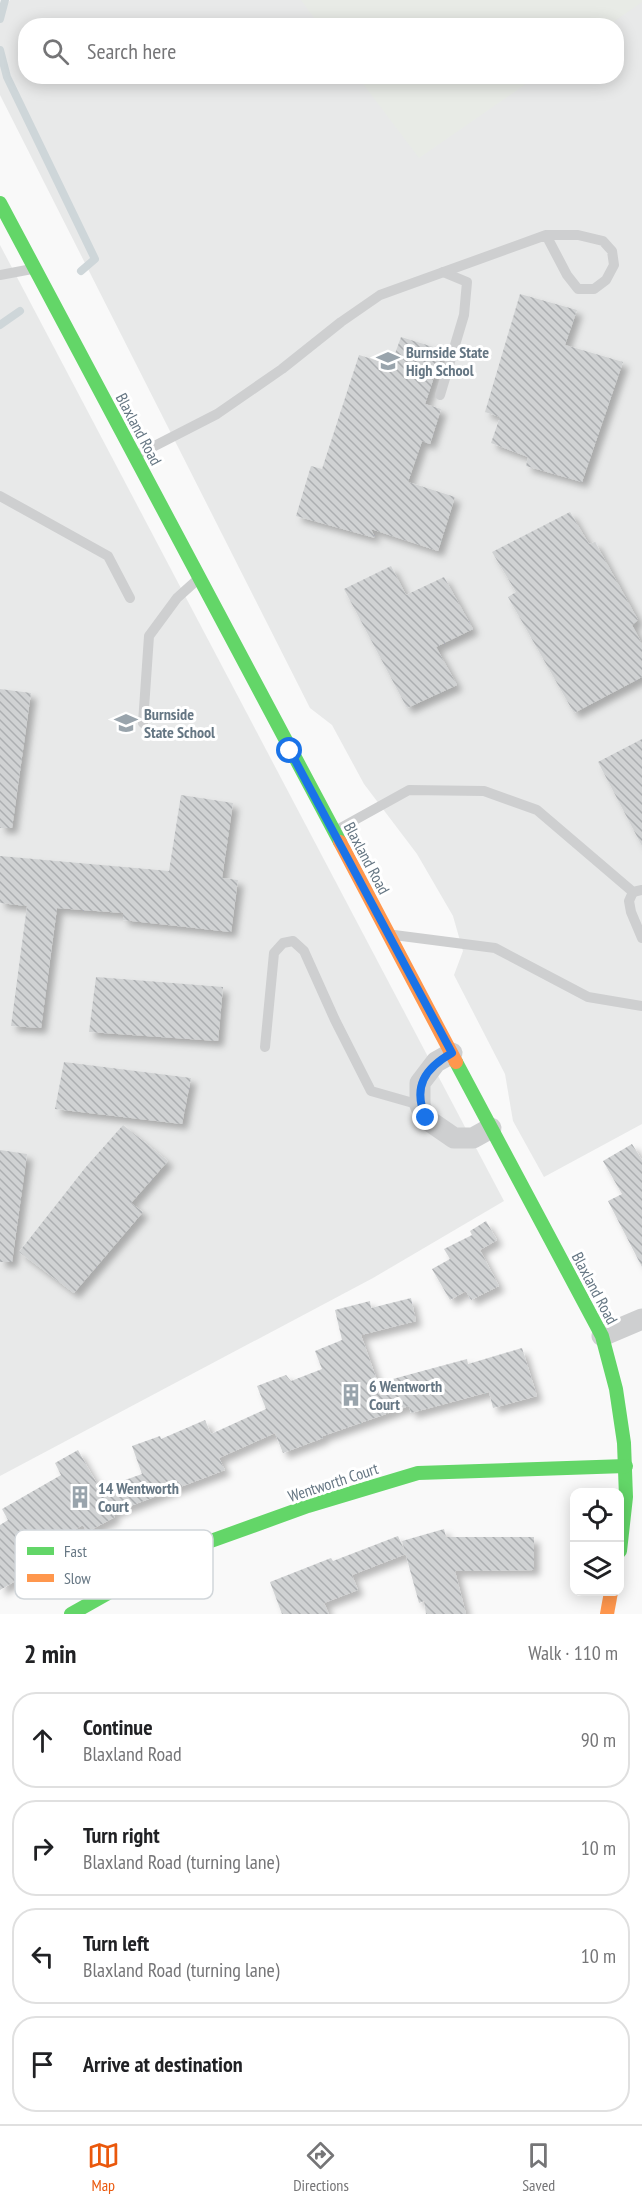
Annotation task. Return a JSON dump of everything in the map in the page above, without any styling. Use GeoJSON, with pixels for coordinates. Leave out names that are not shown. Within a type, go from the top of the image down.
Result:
{"type":"FeatureCollection","features":[{"type":"Feature","properties":{"kind":"street","name":"Blaxland Road"},"geometry":{"type":"LineString","coordinates":[[0,203],[602,1336],[614,1374],[625,1433],[626,1466],[622,1542]]}},
{"type":"Feature","properties":{"kind":"street"},"geometry":{"type":"LineString","coordinates":[[452,1053],[436,1062],[420,1083],[420,1105],[426,1118],[454,1138],[473,1138],[491,1128]]}},
{"type":"Feature","properties":{"kind":"street"},"geometry":{"type":"LineString","coordinates":[[602,1336],[642,1319]]}},
{"type":"Feature","properties":{"kind":"street","name":"Wentworth Court"},"geometry":{"type":"LineString","coordinates":[[213,1540],[308,1506],[418,1473],[626,1466]]}},
{"type":"Feature","properties":{"kind":"street"},"geometry":{"type":"LineString","coordinates":[[606,1614],[610,1596]]}},
{"type":"Feature","properties":{"kind":"street","name":"Wentworth Court"},"geometry":{"type":"LineString","coordinates":[[71,1614],[98,1599]]}},
{"type":"Feature","properties":{"kind":"lane"},"geometry":{"type":"LineString","coordinates":[[134,456],[217,414],[282,369],[341,322],[380,295],[546,235],[578,235],[603,241],[612,251],[614,266],[606,280],[594,289],[578,289],[567,275],[546,235]]}},
{"type":"Feature","properties":{"kind":"lane"},"geometry":{"type":"LineString","coordinates":[[0,275],[34,268]]}},
{"type":"Feature","properties":{"kind":"lane"},"geometry":{"type":"LineString","coordinates":[[440,395],[464,315],[467,282],[443,272]]}},
{"type":"Feature","properties":{"kind":"lane"},"geometry":{"type":"LineString","coordinates":[[0,496],[108,556],[130,598]]}},
{"type":"Feature","properties":{"kind":"lane"},"geometry":{"type":"LineString","coordinates":[[143,723],[149,636],[177,598],[199,578]]}},
{"type":"Feature","properties":{"kind":"lane"},"geometry":{"type":"LineString","coordinates":[[335,832],[409,789],[484,791],[537,810],[638,891],[629,901],[642,938]]}},
{"type":"Feature","properties":{"kind":"lane"},"geometry":{"type":"LineString","coordinates":[[388,934],[495,948],[588,997],[642,1006]]}},
{"type":"Feature","properties":{"kind":"lane"},"geometry":{"type":"LineString","coordinates":[[265,1047],[274,953],[283,943],[293,941],[304,951],[335,1020],[371,1091],[420,1105]]}},
{"type":"Feature","properties":{"kind":"shaded area","name":"Burnside State High School"},"geometry":{"type":"Polygon","coordinates":[[[10,0],[642,0],[642,1124],[544,1177],[513,1121],[505,1074],[454,975],[463,951],[453,916],[417,854],[364,784],[332,725],[310,708],[0,95],[0,11],[10,0]]]}},
{"type":"Feature","properties":{"kind":"shaded area"},"geometry":{"type":"Polygon","coordinates":[[[301,0],[642,0],[619,18],[314,18],[301,0]]]}},
{"type":"Feature","properties":{"kind":"shaded area"},"geometry":{"type":"Polygon","coordinates":[[[363,84],[526,84],[419,158],[363,84]]]}},
{"type":"Feature","properties":{"kind":"shaded area","name":"Burnside State School"},"geometry":{"type":"Polygon","coordinates":[[[0,245],[504,1201],[373,1278],[0,1476],[0,245]]]}},
{"type":"Feature","properties":{"kind":"building"},"geometry":{"type":"Polygon","coordinates":[[[520,294],[577,310],[565,345],[623,362],[582,482],[526,466],[528,457],[491,443],[500,417],[485,412],[520,294]]]}},
{"type":"Feature","properties":{"kind":"building"},"geometry":{"type":"Polygon","coordinates":[[[401,337],[443,350],[425,404],[441,409],[430,444],[422,441],[408,482],[455,497],[438,551],[371,529],[375,538],[296,516],[311,466],[322,469],[359,355],[391,365],[401,337]]]}},
{"type":"Feature","properties":{"kind":"building"},"geometry":{"type":"Polygon","coordinates":[[[570,512],[589,544],[595,542],[638,620],[632,625],[642,644],[642,677],[574,713],[508,597],[516,592],[492,552],[570,512]]]}},
{"type":"Feature","properties":{"kind":"building"},"geometry":{"type":"Polygon","coordinates":[[[391,566],[406,595],[444,577],[473,629],[436,647],[457,685],[407,708],[344,589],[391,566]]]}},
{"type":"Feature","properties":{"kind":"building"},"geometry":{"type":"Polygon","coordinates":[[[0,689],[31,693],[12,828],[0,828],[0,689]]]}},
{"type":"Feature","properties":{"kind":"building"},"geometry":{"type":"Polygon","coordinates":[[[642,739],[642,846],[598,762],[642,739]]]}},
{"type":"Feature","properties":{"kind":"building"},"geometry":{"type":"Polygon","coordinates":[[[181,795],[233,803],[222,878],[238,880],[231,932],[123,920],[123,913],[57,908],[41,1028],[11,1026],[27,906],[0,903],[0,856],[169,871],[181,795]]]}},
{"type":"Feature","properties":{"kind":"building"},"geometry":{"type":"Polygon","coordinates":[[[96,977],[223,987],[218,1041],[89,1032],[96,977]]]}},
{"type":"Feature","properties":{"kind":"building"},"geometry":{"type":"Polygon","coordinates":[[[64,1062],[191,1078],[182,1124],[55,1109],[64,1062]]]}},
{"type":"Feature","properties":{"kind":"building"},"geometry":{"type":"Polygon","coordinates":[[[123,1125],[168,1161],[131,1203],[143,1212],[74,1293],[19,1252],[85,1168],[123,1125]]]}},
{"type":"Feature","properties":{"kind":"building"},"geometry":{"type":"Polygon","coordinates":[[[632,1144],[642,1160],[642,1267],[608,1201],[622,1194],[603,1161],[632,1144]]]}},
{"type":"Feature","properties":{"kind":"building"},"geometry":{"type":"Polygon","coordinates":[[[0,1150],[27,1154],[12,1262],[0,1262],[0,1150]]]}},
{"type":"Feature","properties":{"kind":"building"},"geometry":{"type":"Polygon","coordinates":[[[486,1221],[497,1240],[480,1250],[499,1286],[471,1300],[466,1291],[450,1300],[432,1269],[450,1259],[444,1249],[472,1235],[470,1231],[486,1221]]]}},
{"type":"Feature","properties":{"kind":"building"},"geometry":{"type":"Polygon","coordinates":[[[411,1298],[416,1321],[361,1335],[378,1383],[467,1359],[468,1364],[522,1348],[537,1396],[493,1408],[489,1392],[411,1413],[409,1406],[323,1436],[323,1438],[283,1453],[275,1433],[219,1458],[225,1470],[112,1513],[115,1517],[91,1530],[86,1530],[83,1525],[74,1530],[15,1530],[15,1581],[0,1590],[0,1525],[8,1520],[2,1509],[61,1475],[55,1463],[78,1450],[100,1489],[142,1474],[132,1446],[160,1436],[161,1439],[205,1420],[211,1434],[266,1409],[257,1386],[286,1375],[291,1381],[322,1369],[315,1351],[342,1340],[335,1310],[370,1301],[371,1308],[411,1298]]]}},
{"type":"Feature","properties":{"kind":"building"},"geometry":{"type":"Polygon","coordinates":[[[444,1529],[446,1537],[534,1537],[534,1570],[455,1571],[466,1614],[426,1614],[424,1601],[419,1603],[402,1541],[444,1529]]]}},
{"type":"Feature","properties":{"kind":"building"},"geometry":{"type":"Polygon","coordinates":[[[398,1536],[406,1554],[352,1575],[358,1590],[324,1603],[329,1614],[282,1614],[270,1582],[331,1558],[333,1561],[398,1536]]]}},
{"type":"Feature","properties":{"kind":"waterway"},"geometry":{"type":"LineString","coordinates":[[0,19],[5,0]]}},
{"type":"Feature","properties":{"kind":"waterway"},"geometry":{"type":"LineString","coordinates":[[0,50],[7,77],[95,259],[81,271]]}},
{"type":"Feature","properties":{"kind":"waterway"},"geometry":{"type":"LineString","coordinates":[[0,325],[20,311]]}},
{"type":"Feature","properties":{"kind":"traffic: fast"},"geometry":{"type":"LineString","coordinates":[[0,203],[340,842]]}},
{"type":"Feature","properties":{"kind":"traffic: fast"},"geometry":{"type":"LineString","coordinates":[[456,1062],[602,1336],[616,1389],[624,1443],[626,1497],[621,1542]]}},
{"type":"Feature","properties":{"kind":"traffic: fast"},"geometry":{"type":"LineString","coordinates":[[213,1540],[308,1506],[418,1473],[626,1466]]}},
{"type":"Feature","properties":{"kind":"traffic: fast"},"geometry":{"type":"LineString","coordinates":[[71,1614],[98,1599]]}},
{"type":"Feature","properties":{"kind":"traffic: slow"},"geometry":{"type":"LineString","coordinates":[[340,842],[456,1062]]}},
{"type":"Feature","properties":{"kind":"traffic: slow"},"geometry":{"type":"LineString","coordinates":[[607,1614],[610,1596]]}},
{"type":"Feature","properties":{"kind":"place","name":"Burnside State High School"},"geometry":{"type":"Point","coordinates":[388,361]}},
{"type":"Feature","properties":{"kind":"place","name":"Burnside State School"},"geometry":{"type":"Point","coordinates":[126,723]}},
{"type":"Feature","properties":{"kind":"place","name":"6 Wentworth Court"},"geometry":{"type":"Point","coordinates":[351,1395]}},
{"type":"Feature","properties":{"kind":"place","name":"14 Wentworth Court"},"geometry":{"type":"Point","coordinates":[80,1497]}},
{"type":"Feature","properties":{"kind":"route"},"geometry":{"type":"LineString","coordinates":[[290,751],[452,1053],[436,1062],[420,1083],[420,1105],[426,1118]]}}]}
